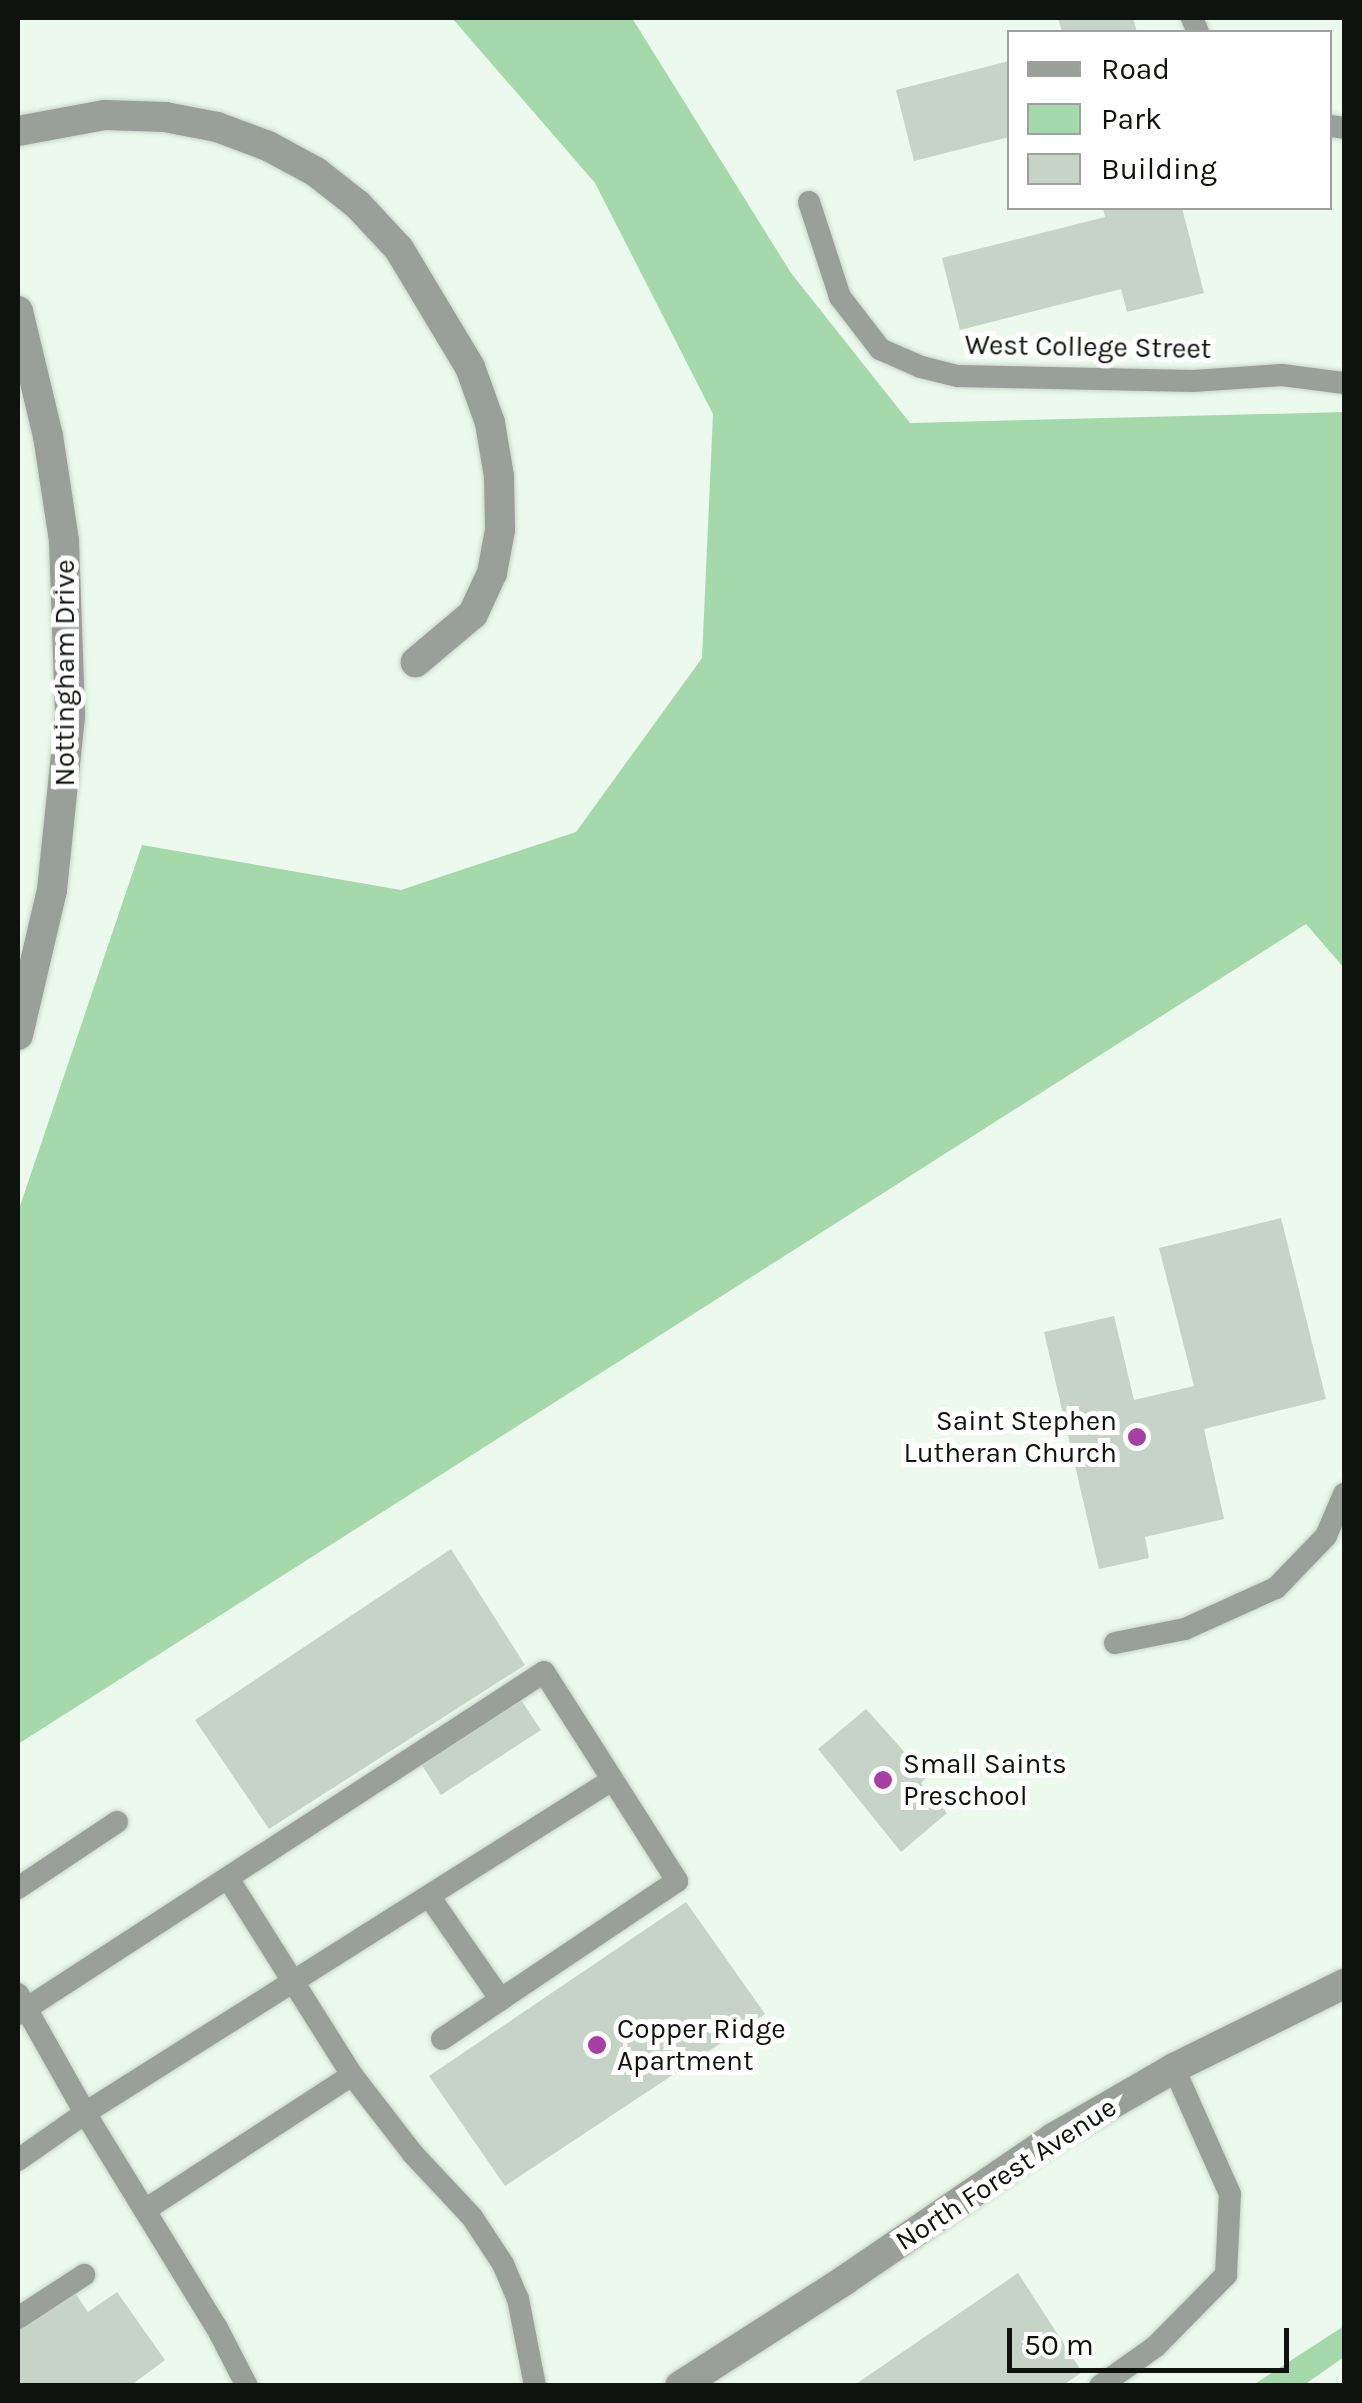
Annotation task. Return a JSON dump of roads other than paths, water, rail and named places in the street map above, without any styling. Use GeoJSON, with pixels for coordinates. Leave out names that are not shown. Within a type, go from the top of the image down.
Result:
{"type":"FeatureCollection","features":[{"type":"Feature","properties":{"kind":"street"},"geometry":{"type":"LineString","coordinates":[[18,131],[105,115],[165,116],[218,127],[268,146],[316,172],[358,205],[399,250],[470,367],[490,424],[499,476],[500,530],[492,572],[473,614],[416,662]]}},
{"type":"Feature","properties":{"kind":"street","name":"Nottingham Drive"},"geometry":{"type":"LineString","coordinates":[[18,311],[48,436],[64,541],[70,716],[52,890],[18,1035]]}},
{"type":"Feature","properties":{"kind":"street","name":"North Forest Avenue"},"geometry":{"type":"LineString","coordinates":[[680,2386],[846,2280],[1053,2138],[1174,2068],[1344,1984]]}},
{"type":"Feature","properties":{"kind":"lane","name":"West College Street"},"geometry":{"type":"LineString","coordinates":[[809,202],[840,297],[880,349],[922,367],[958,376],[1194,381],[1282,375],[1344,384]]}},
{"type":"Feature","properties":{"kind":"lane"},"geometry":{"type":"LineString","coordinates":[[1115,1643],[1185,1629],[1276,1588],[1326,1536],[1344,1494]]}},
{"type":"Feature","properties":{"kind":"lane"},"geometry":{"type":"LineString","coordinates":[[246,2386],[21,2006],[228,1878],[544,1672],[677,1882],[442,2038]]}},
{"type":"Feature","properties":{"kind":"lane"},"geometry":{"type":"LineString","coordinates":[[18,2160],[85,2113],[612,1780]]}},
{"type":"Feature","properties":{"kind":"lane"},"geometry":{"type":"LineString","coordinates":[[18,1888],[117,1822]]}},
{"type":"Feature","properties":{"kind":"lane"},"geometry":{"type":"LineString","coordinates":[[228,1878],[296,1980],[352,2075],[412,2154],[472,2217],[504,2264],[518,2299],[535,2386]]}},
{"type":"Feature","properties":{"kind":"lane"},"geometry":{"type":"LineString","coordinates":[[429,1896],[501,2000]]}},
{"type":"Feature","properties":{"kind":"lane"},"geometry":{"type":"LineString","coordinates":[[1100,2386],[1156,2346],[1226,2275],[1230,2194],[1174,2068]]}},
{"type":"Feature","properties":{"kind":"lane"},"geometry":{"type":"LineString","coordinates":[[145,2210],[352,2075]]}},
{"type":"Feature","properties":{"kind":"lane"},"geometry":{"type":"LineString","coordinates":[[18,2318],[84,2275]]}},
{"type":"Feature","properties":{"kind":"place","name":"Saint Stephen Lutheran Church"},"geometry":{"type":"Point","coordinates":[1137,1437]}},
{"type":"Feature","properties":{"kind":"place","name":"Small Saints Preschool"},"geometry":{"type":"Point","coordinates":[883,1780]}},
{"type":"Feature","properties":{"kind":"place","name":"Copper Ridge Apartment"},"geometry":{"type":"Point","coordinates":[597,2045]}}]}
